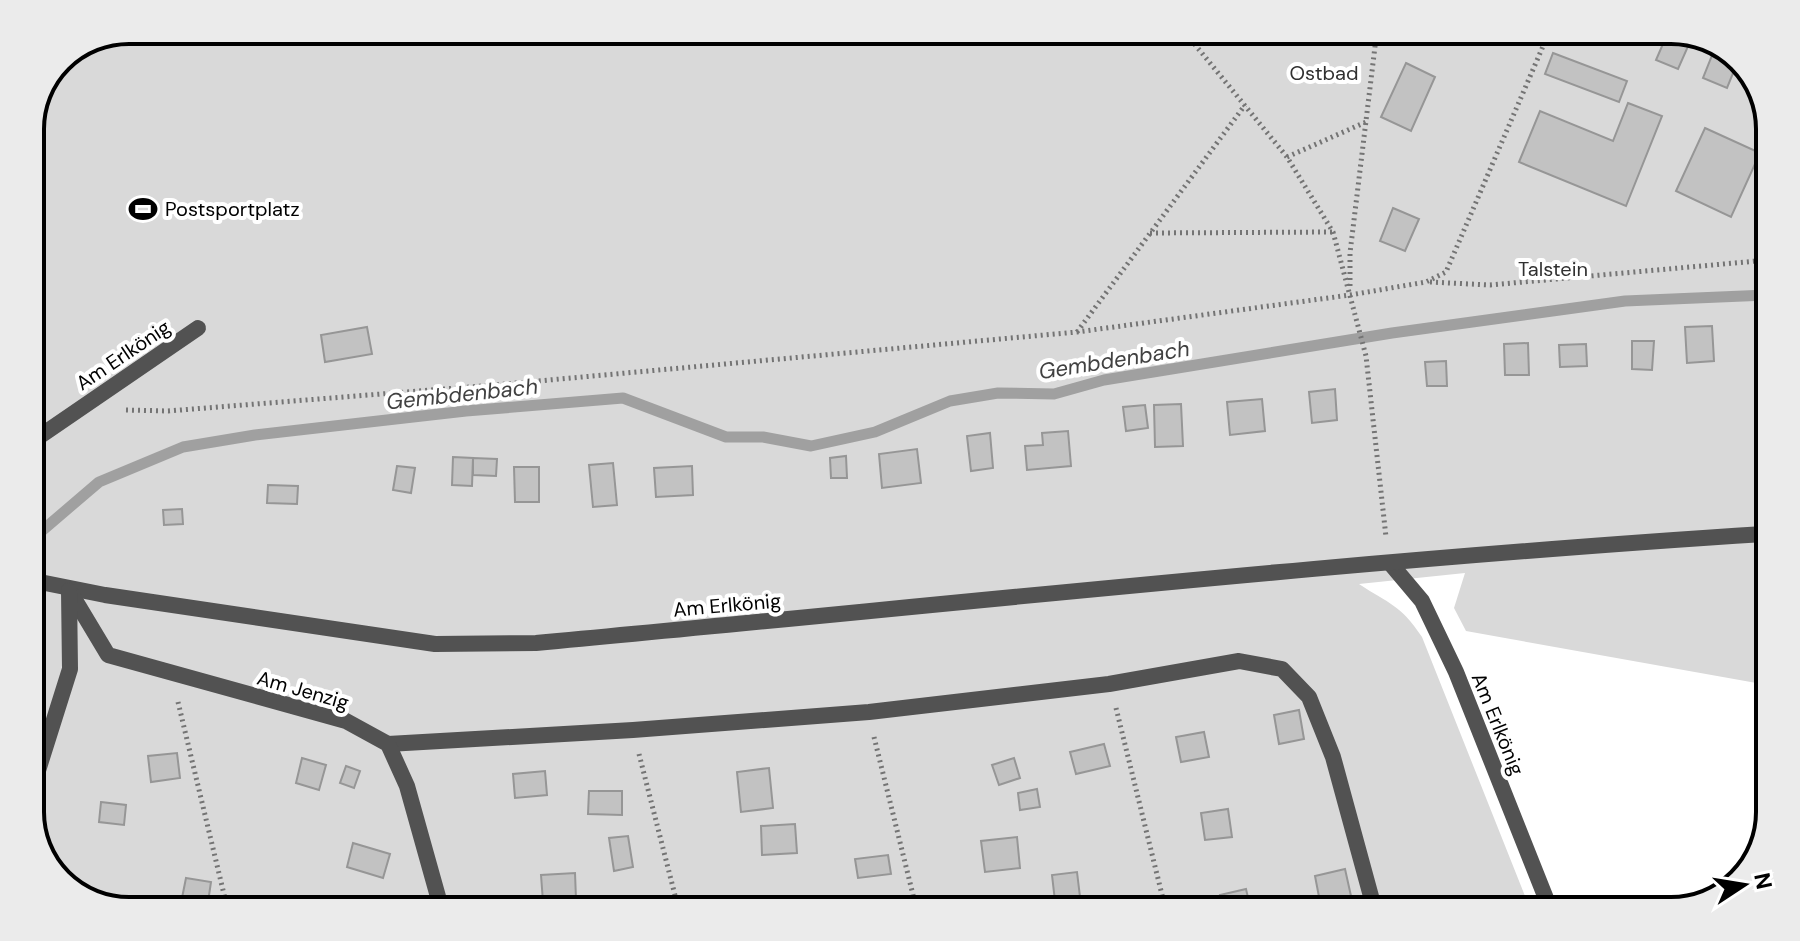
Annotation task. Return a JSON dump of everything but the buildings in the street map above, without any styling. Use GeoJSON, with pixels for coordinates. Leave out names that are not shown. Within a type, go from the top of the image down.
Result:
{"type":"FeatureCollection","features":[{"type":"Feature","properties":{"kind":"street","name":"Am Erlkönig"},"geometry":{"type":"LineString","coordinates":[[44,433],[198,328]]}},
{"type":"Feature","properties":{"kind":"street","name":"Am Erlkönig"},"geometry":{"type":"LineString","coordinates":[[44,584],[69,590],[435,644],[536,643],[1598,544],[1756,534]]}},
{"type":"Feature","properties":{"kind":"street","name":"Am Erlkönig"},"geometry":{"type":"LineString","coordinates":[[1390,563],[1422,601],[1456,672],[1545,897]]}},
{"type":"Feature","properties":{"kind":"street","name":"Am Jenzig"},"geometry":{"type":"LineString","coordinates":[[69,590],[108,655],[346,721],[388,744]]}},
{"type":"Feature","properties":{"kind":"street"},"geometry":{"type":"LineString","coordinates":[[44,752],[70,669],[69,590]]}},
{"type":"Feature","properties":{"kind":"street"},"geometry":{"type":"LineString","coordinates":[[438,897],[407,786],[388,744],[869,712],[1109,684],[1239,661],[1282,669],[1309,697],[1333,757],[1371,897]]}},
{"type":"Feature","properties":{"kind":"path"},"geometry":{"type":"LineString","coordinates":[[1195,44],[1287,157],[1333,232],[1366,356],[1390,563]]}},
{"type":"Feature","properties":{"kind":"path"},"geometry":{"type":"LineString","coordinates":[[1350,295],[1350,253],[1375,44]]}},
{"type":"Feature","properties":{"kind":"path"},"geometry":{"type":"LineString","coordinates":[[1426,282],[1446,272],[1544,44]]}},
{"type":"Feature","properties":{"kind":"path"},"geometry":{"type":"LineString","coordinates":[[1077,332],[1245,105]]}},
{"type":"Feature","properties":{"kind":"path"},"geometry":{"type":"LineString","coordinates":[[1287,157],[1366,122]]}},
{"type":"Feature","properties":{"kind":"path"},"geometry":{"type":"LineString","coordinates":[[1149,233],[1333,232]]}},
{"type":"Feature","properties":{"kind":"path"},"geometry":{"type":"LineString","coordinates":[[123,410],[168,411],[494,385],[1077,332],[1426,282],[1490,285],[1756,261]]}},
{"type":"Feature","properties":{"kind":"path"},"geometry":{"type":"LineString","coordinates":[[171,673],[225,897]]}},
{"type":"Feature","properties":{"kind":"path"},"geometry":{"type":"LineString","coordinates":[[1109,684],[1162,897]]}},
{"type":"Feature","properties":{"kind":"path"},"geometry":{"type":"LineString","coordinates":[[869,712],[914,897]]}},
{"type":"Feature","properties":{"kind":"path"},"geometry":{"type":"LineString","coordinates":[[633,730],[675,897]]}},
{"type":"Feature","properties":{"kind":"green space"},"geometry":{"type":"Polygon","coordinates":[[[129,44],[1671,44],[1698,49],[1718,58],[1742,82],[1756,124],[1756,683],[1466,631],[1454,608],[1465,573],[1359,584],[1400,611],[1422,637],[1525,897],[129,897],[102,892],[82,883],[58,859],[44,817],[44,124],[47,107],[62,77],[73,65],[102,49],[129,44]]]}},
{"type":"Feature","properties":{"kind":"waterway","name":"Gembdenbach"},"geometry":{"type":"LineString","coordinates":[[44,529],[99,482],[183,447],[255,435],[466,411],[623,398],[726,437],[763,437],[811,446],[875,432],[950,401],[998,393],[1054,394],[1104,380],[1392,333],[1625,301],[1756,295]]}},
{"type":"Feature","properties":{"kind":"place","name":"Postsportplatz"},"geometry":{"type":"Point","coordinates":[143,209]}},
{"type":"Feature","properties":{"kind":"park label","name":"Ostbad"},"geometry":{"type":"Point","coordinates":[1324,73]}},
{"type":"Feature","properties":{"kind":"park label","name":"Talstein"},"geometry":{"type":"Point","coordinates":[1553,269]}}]}
